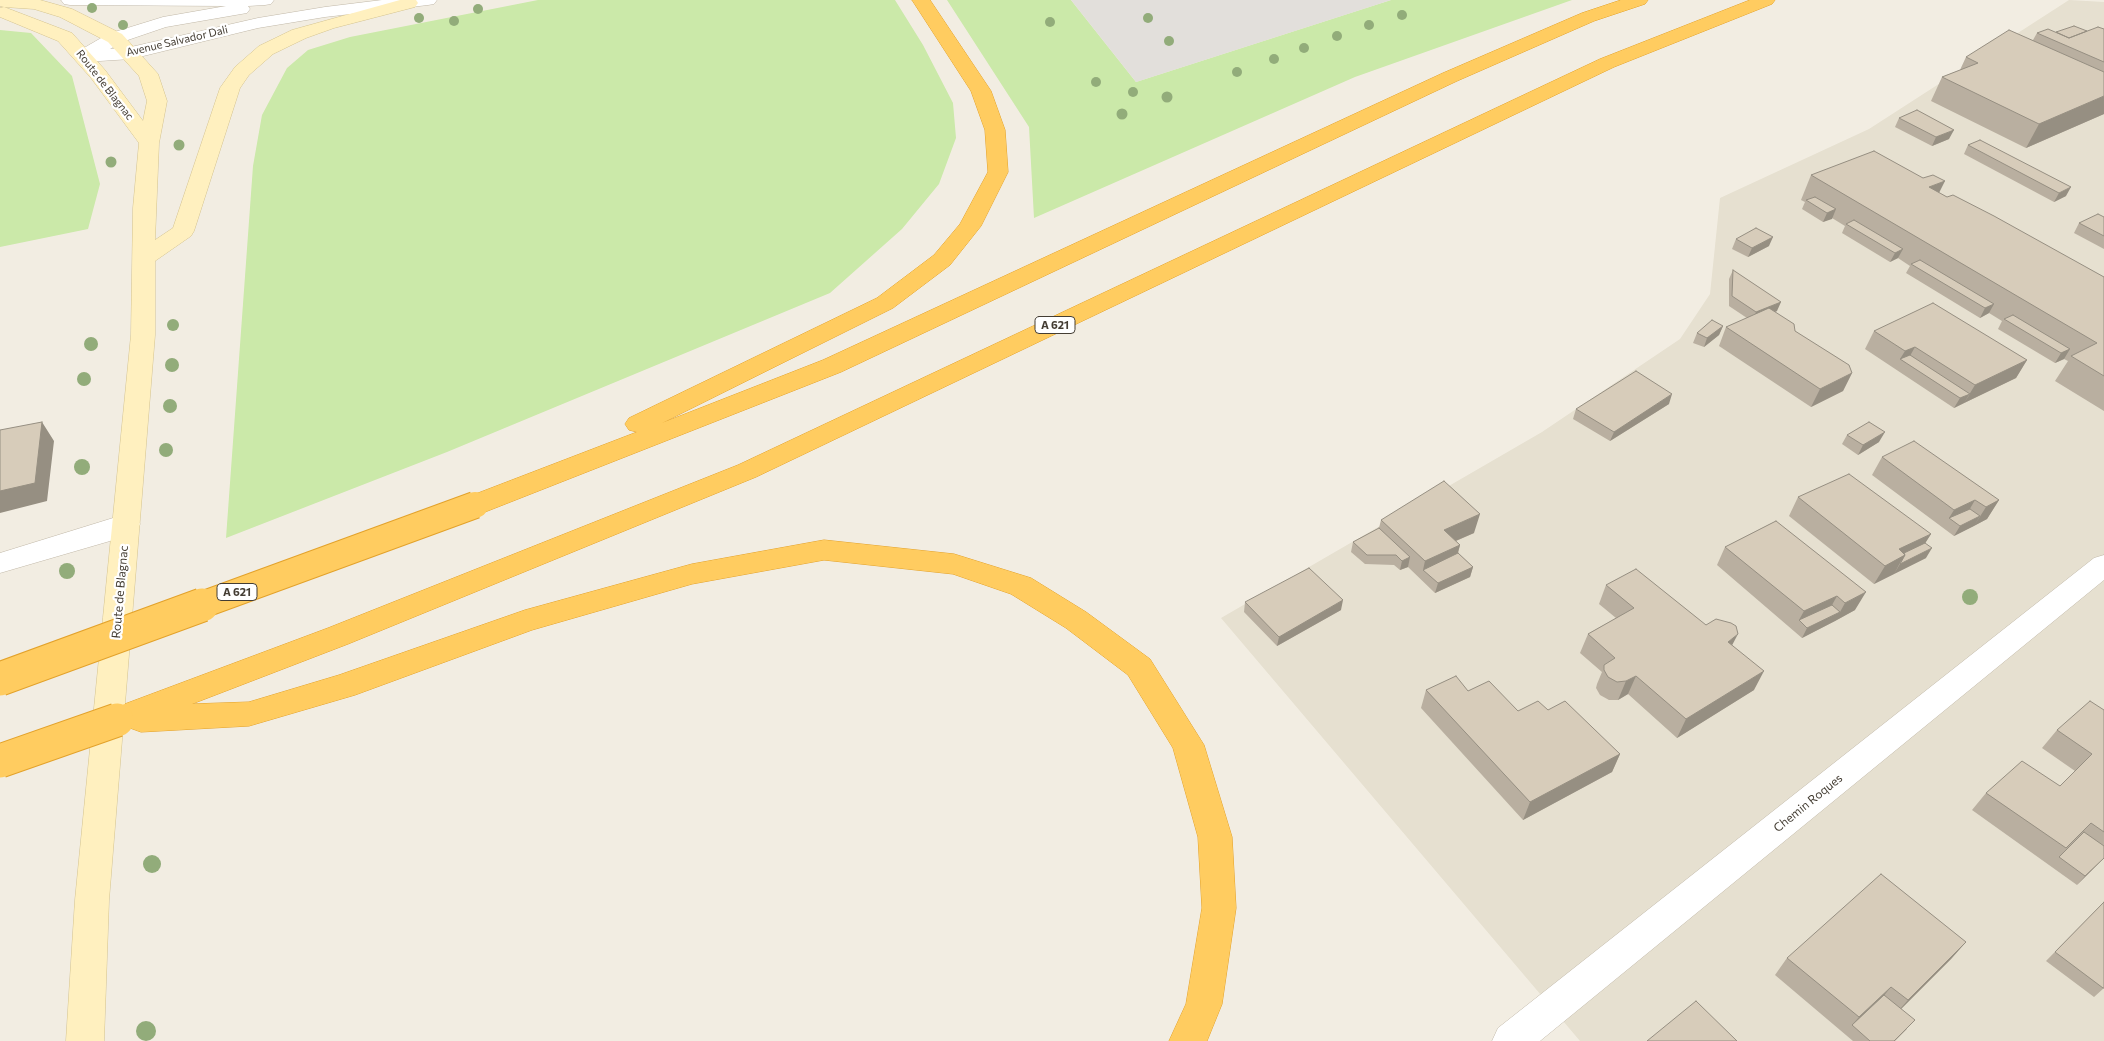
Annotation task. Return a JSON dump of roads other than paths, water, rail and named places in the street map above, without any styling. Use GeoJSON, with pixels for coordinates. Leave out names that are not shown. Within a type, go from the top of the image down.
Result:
{"type":"FeatureCollection","features":[{"type":"Feature","properties":{"kind":"highway"},"geometry":{"type":"LineString","coordinates":[[475,505],[885,303],[942,260],[970,226],[998,172],[994,130],[981,91],[921,0]]}},
{"type":"Feature","properties":{"kind":"highway","name":"A 621"},"geometry":{"type":"LineString","coordinates":[[0,679],[475,505],[832,366],[1450,77],[1588,17],[1639,0]]}},
{"type":"Feature","properties":{"kind":"highway","name":"A 621"},"geometry":{"type":"LineString","coordinates":[[0,761],[117,720],[338,636],[747,471],[1607,63],[1766,0]]}},
{"type":"Feature","properties":{"kind":"highway"},"geometry":{"type":"LineString","coordinates":[[117,720],[249,714],[344,686],[553,614],[692,574],[824,550],[954,564],[1021,586],[1076,620],[1139,667],[1188,745],[1215,837],[1219,908],[1204,1004],[1188,1041]]}},
{"type":"Feature","properties":{"kind":"main road","name":"Route de Blagnac"},"geometry":{"type":"LineString","coordinates":[[0,1],[35,4],[66,13],[115,38],[132,54],[148,74],[158,101],[149,143],[144,208],[144,335],[92,900],[86,1041]]}},
{"type":"Feature","properties":{"kind":"main road"},"geometry":{"type":"LineString","coordinates":[[144,258],[183,231],[230,88],[242,71],[266,50],[299,34],[328,24],[419,2]]}},
{"type":"Feature","properties":{"kind":"main road","name":"Route de Blagnac"},"geometry":{"type":"LineString","coordinates":[[0,11],[59,33],[84,56],[149,143]]}},
{"type":"Feature","properties":{"kind":"street"},"geometry":{"type":"LineString","coordinates":[[70,0],[190,2],[265,0]]}},
{"type":"Feature","properties":{"kind":"street","name":"Avenue Salvador Dali"},"geometry":{"type":"LineString","coordinates":[[84,56],[115,38],[163,22],[295,0]]}},
{"type":"Feature","properties":{"kind":"street","name":"Avenue Salvador Dali"},"geometry":{"type":"LineString","coordinates":[[84,56],[132,54],[162,44],[258,23],[325,12],[419,2]]}},
{"type":"Feature","properties":{"kind":"street"},"geometry":{"type":"LineString","coordinates":[[0,563],[100,534],[126,524]]}},
{"type":"Feature","properties":{"kind":"street","name":"Chemin Roques"},"geometry":{"type":"LineString","coordinates":[[1511,1041],[2104,565]]}}]}
